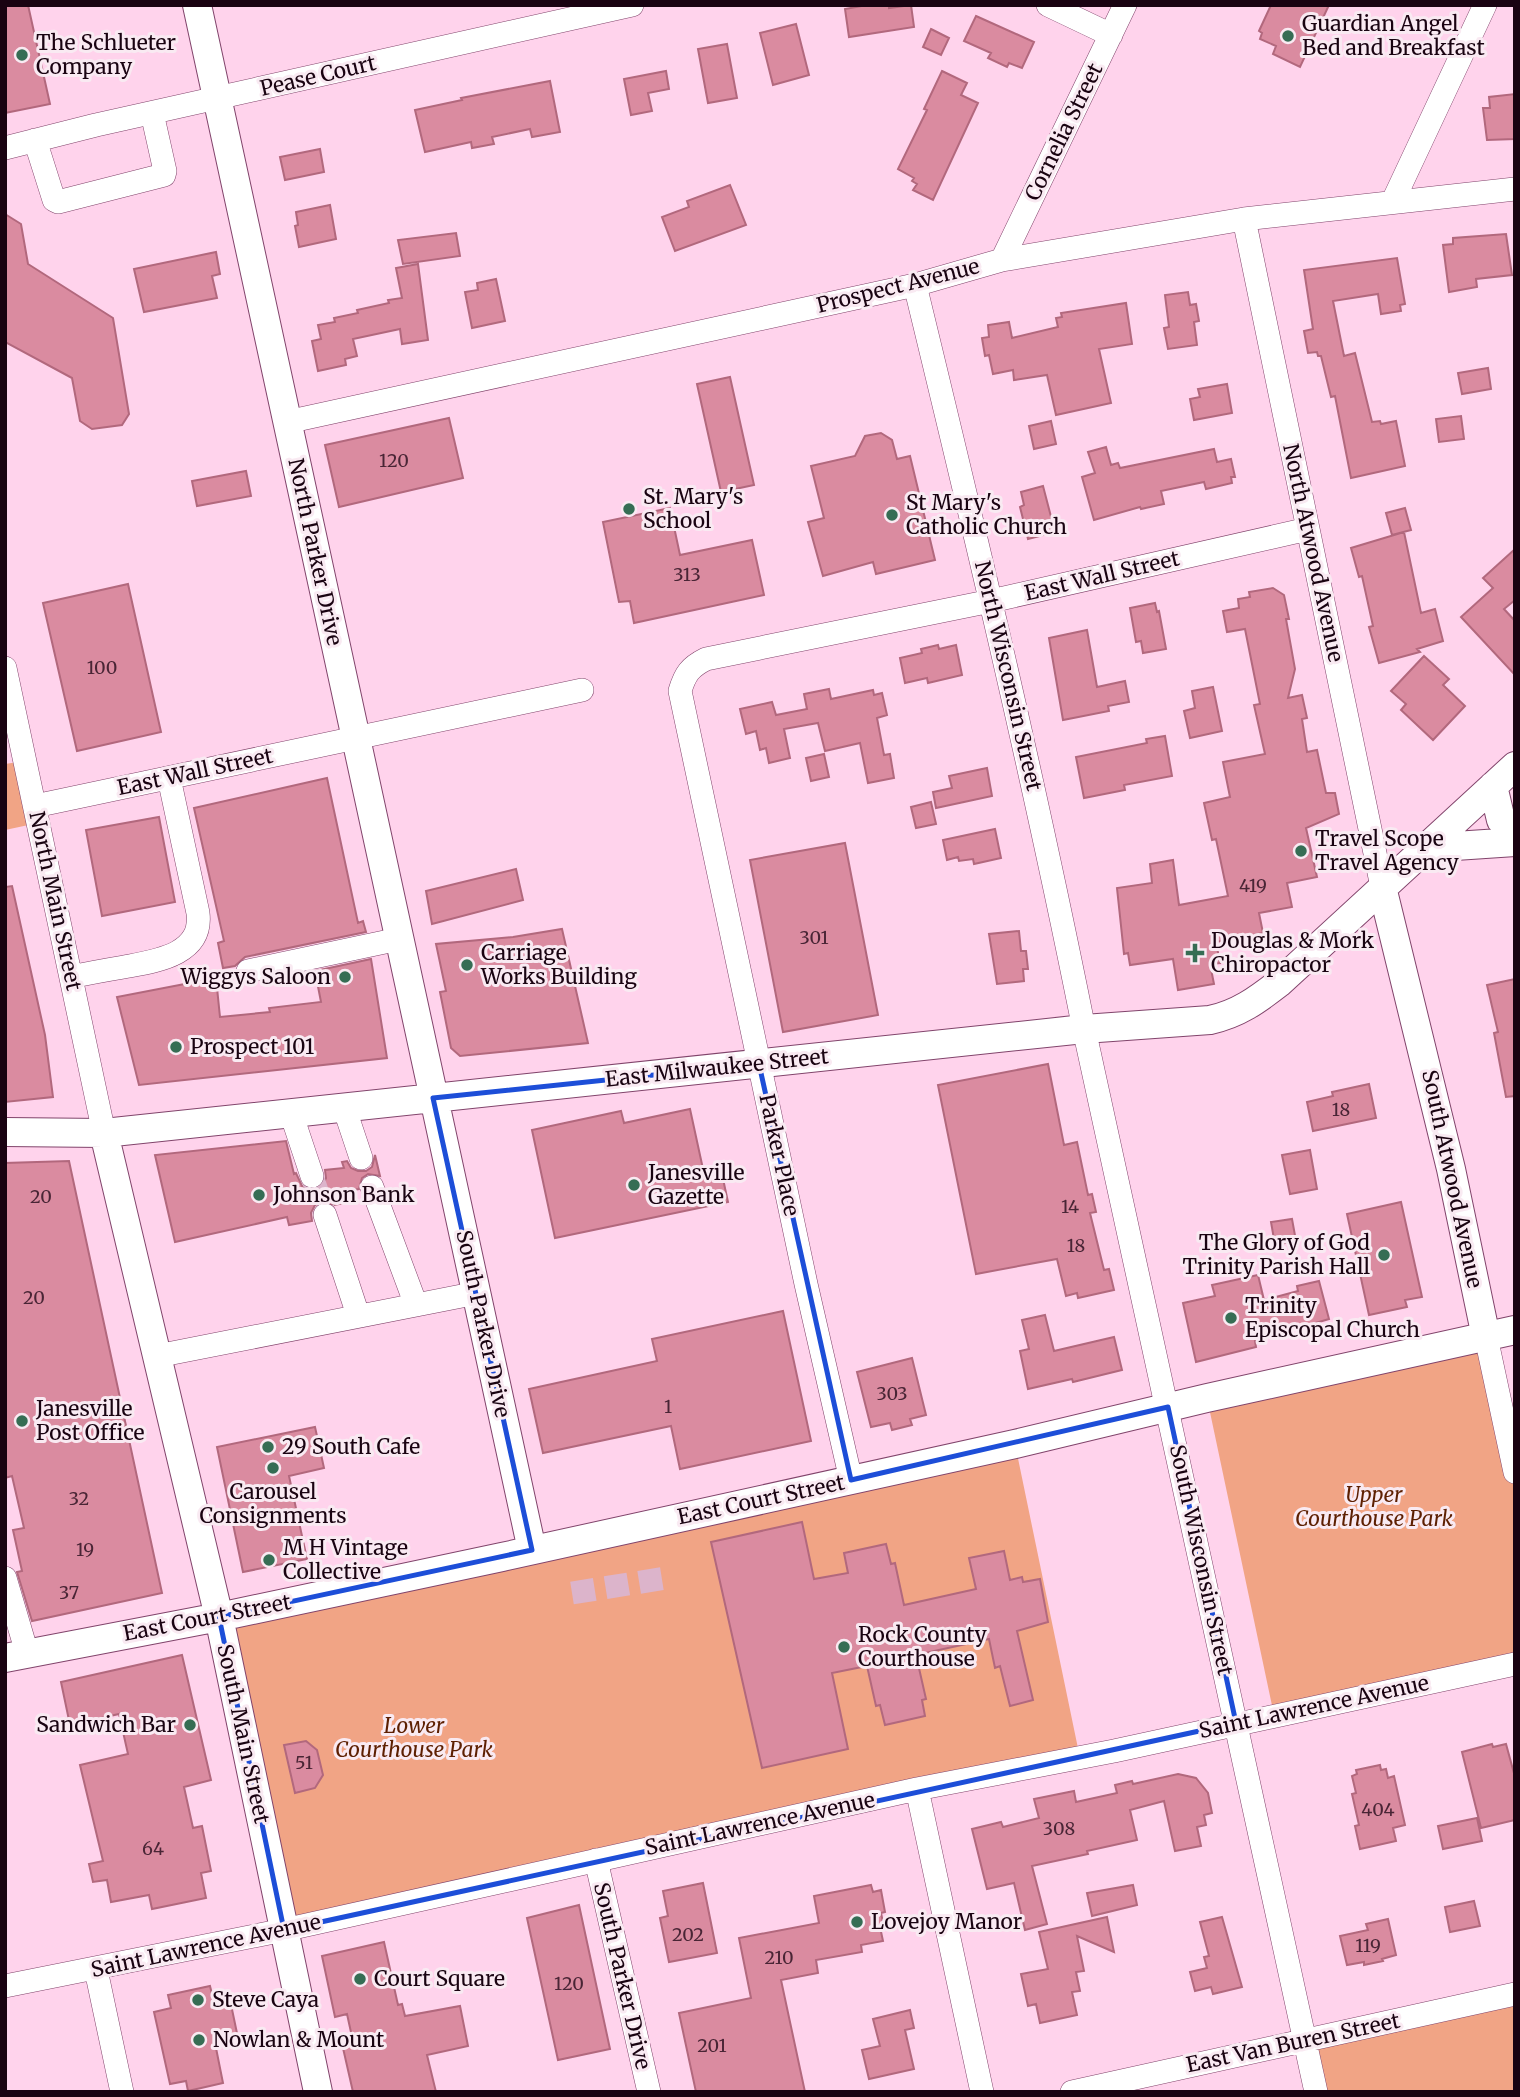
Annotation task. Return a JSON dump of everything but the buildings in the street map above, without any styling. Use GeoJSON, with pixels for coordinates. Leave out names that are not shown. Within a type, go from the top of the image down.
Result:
{"type":"FeatureCollection","features":[{"type":"Feature","properties":{"kind":"main road","name":"North Parker Drive"},"geometry":{"type":"LineString","coordinates":[[197,5],[433,1098]]}},
{"type":"Feature","properties":{"kind":"main road","name":"East Milwaukee Street"},"geometry":{"type":"LineString","coordinates":[[5,1132],[104,1133],[1084,1029],[1210,1020],[1228,1016],[1256,1001],[1279,983],[1515,766]]}},
{"type":"Feature","properties":{"kind":"main road"},"geometry":{"type":"LineString","coordinates":[[1493,786],[1501,820],[1515,831]]}},
{"type":"Feature","properties":{"kind":"main road"},"geometry":{"type":"LineString","coordinates":[[1425,848],[1515,842]]}},
{"type":"Feature","properties":{"kind":"main road","name":"South Atwood Avenue"},"geometry":{"type":"LineString","coordinates":[[1382,887],[1451,1169],[1486,1337]]}},
{"type":"Feature","properties":{"kind":"main road","name":"South Parker Drive"},"geometry":{"type":"LineString","coordinates":[[433,1098],[532,1550]]}},
{"type":"Feature","properties":{"kind":"main road","name":"South Main Street"},"geometry":{"type":"LineString","coordinates":[[104,1133],[219,1617],[318,2092]]}},
{"type":"Feature","properties":{"kind":"main road","name":"East Court Street"},"geometry":{"type":"LineString","coordinates":[[16,1656],[219,1617],[532,1550],[1515,1330]]}},
{"type":"Feature","properties":{"kind":"street","name":"Pease Court"},"geometry":{"type":"LineString","coordinates":[[5,148],[632,5]]}},
{"type":"Feature","properties":{"kind":"street"},"geometry":{"type":"LineString","coordinates":[[1048,5],[1111,35]]}},
{"type":"Feature","properties":{"kind":"street","name":"Cornelia Street"},"geometry":{"type":"LineString","coordinates":[[1002,260],[1125,5]]}},
{"type":"Feature","properties":{"kind":"street"},"geometry":{"type":"LineString","coordinates":[[1393,201],[1485,5]]}},
{"type":"Feature","properties":{"kind":"street"},"geometry":{"type":"LineString","coordinates":[[35,140],[54,201],[58,202],[164,175],[152,113]]}},
{"type":"Feature","properties":{"kind":"street","name":"Prospect Avenue"},"geometry":{"type":"LineString","coordinates":[[287,422],[915,285],[1002,260],[1244,219],[1515,189]]}},
{"type":"Feature","properties":{"kind":"street","name":"North Atwood Avenue"},"geometry":{"type":"LineString","coordinates":[[1244,219],[1382,887]]}},
{"type":"Feature","properties":{"kind":"street","name":"North Wisconsin Street"},"geometry":{"type":"LineString","coordinates":[[915,285],[1051,862],[1084,1029]]}},
{"type":"Feature","properties":{"kind":"street","name":"East Wall Street"},"geometry":{"type":"LineString","coordinates":[[691,666],[706,659],[991,601],[1308,529]]}},
{"type":"Feature","properties":{"kind":"street","name":"Parker Place"},"geometry":{"type":"LineString","coordinates":[[691,666],[680,691],[851,1480]]}},
{"type":"Feature","properties":{"kind":"street","name":"North Main Street"},"geometry":{"type":"LineString","coordinates":[[5,668],[104,1133]]}},
{"type":"Feature","properties":{"kind":"street","name":"East Wall Street"},"geometry":{"type":"LineString","coordinates":[[34,806],[582,690]]}},
{"type":"Feature","properties":{"kind":"street"},"geometry":{"type":"LineString","coordinates":[[71,976],[164,960],[186,946],[197,932],[198,913],[169,778]]}},
{"type":"Feature","properties":{"kind":"street"},"geometry":{"type":"LineString","coordinates":[[248,971],[399,939]]}},
{"type":"Feature","properties":{"kind":"street","name":"South Wisconsin Street"},"geometry":{"type":"LineString","coordinates":[[1084,1029],[1316,2092]]}},
{"type":"Feature","properties":{"kind":"street"},"geometry":{"type":"LineString","coordinates":[[344,1107],[362,1158]]}},
{"type":"Feature","properties":{"kind":"street"},"geometry":{"type":"LineString","coordinates":[[292,1113],[312,1176]]}},
{"type":"Feature","properties":{"kind":"street"},"geometry":{"type":"LineString","coordinates":[[372,1187],[416,1304]]}},
{"type":"Feature","properties":{"kind":"street"},"geometry":{"type":"LineString","coordinates":[[325,1215],[358,1315]]}},
{"type":"Feature","properties":{"kind":"street"},"geometry":{"type":"LineString","coordinates":[[157,1356],[477,1293]]}},
{"type":"Feature","properties":{"kind":"street","name":"South Atwood Avenue"},"geometry":{"type":"LineString","coordinates":[[1486,1337],[1515,1472]]}},
{"type":"Feature","properties":{"kind":"street"},"geometry":{"type":"LineString","coordinates":[[5,1578],[16,1656]]}},
{"type":"Feature","properties":{"kind":"street","name":"Saint Lawrence Avenue"},"geometry":{"type":"LineString","coordinates":[[5,1986],[96,1970],[284,1930],[917,1789],[1114,1751],[1515,1664]]}},
{"type":"Feature","properties":{"kind":"street"},"geometry":{"type":"LineString","coordinates":[[917,1789],[982,2092]]}},
{"type":"Feature","properties":{"kind":"street","name":"South Parker Drive"},"geometry":{"type":"LineString","coordinates":[[596,1860],[649,2092]]}},
{"type":"Feature","properties":{"kind":"street"},"geometry":{"type":"LineString","coordinates":[[96,1970],[122,2092]]}},
{"type":"Feature","properties":{"kind":"street","name":"East Van Buren Street"},"geometry":{"type":"LineString","coordinates":[[1072,2092],[1515,1994]]}},
{"type":"Feature","properties":{"kind":"highlighted area"},"geometry":{"type":"Polygon","coordinates":[[[759,1064],[851,1480],[1168,1407],[1236,1723],[284,1930],[219,1617],[532,1550],[433,1098],[759,1064]]]}},
{"type":"Feature","properties":{"kind":"green space"},"geometry":{"type":"Polygon","coordinates":[[[25,761],[38,823],[5,830],[5,764],[25,761]]]}},
{"type":"Feature","properties":{"kind":"green space","name":"Upper Courthouse Park"},"geometry":{"type":"Polygon","coordinates":[[[1486,1337],[1515,1472],[1515,1664],[1274,1715],[1207,1398],[1486,1337]]]}},
{"type":"Feature","properties":{"kind":"green space","name":"Lower Courthouse Park"},"geometry":{"type":"Polygon","coordinates":[[[1015,1444],[1080,1758],[284,1930],[219,1617],[1015,1444]]]}},
{"type":"Feature","properties":{"kind":"green space"},"geometry":{"type":"Polygon","coordinates":[[[1515,1994],[1515,2092],[1316,2092],[1306,2041],[1515,1994]]]}},
{"type":"Feature","properties":{"kind":"tunnel"},"geometry":{"type":"LineString","coordinates":[[312,1176],[325,1215]]}},
{"type":"Feature","properties":{"kind":"tunnel"},"geometry":{"type":"LineString","coordinates":[[572,1593],[666,1578]]}},
{"type":"Feature","properties":{"kind":"place","name":"Guardian Angel Bed and Breakfast"},"geometry":{"type":"Point","coordinates":[1288,36]}},
{"type":"Feature","properties":{"kind":"place","name":"The Schlueter Company"},"geometry":{"type":"Point","coordinates":[22,55]}},
{"type":"Feature","properties":{"kind":"place","name":"St. Mary's School"},"geometry":{"type":"Point","coordinates":[629,509]}},
{"type":"Feature","properties":{"kind":"place","name":"St Mary's Catholic Church"},"geometry":{"type":"Point","coordinates":[892,515]}},
{"type":"Feature","properties":{"kind":"place","name":"Travel Scope Travel Agency"},"geometry":{"type":"Point","coordinates":[1301,851]}},
{"type":"Feature","properties":{"kind":"place","name":"Douglas & Mork Chiropactor"},"geometry":{"type":"Point","coordinates":[1195,953]}},
{"type":"Feature","properties":{"kind":"place","name":"Carriage Works Building"},"geometry":{"type":"Point","coordinates":[467,965]}},
{"type":"Feature","properties":{"kind":"place","name":"Wiggys Saloon"},"geometry":{"type":"Point","coordinates":[345,977]}},
{"type":"Feature","properties":{"kind":"place","name":"Prospect 101"},"geometry":{"type":"Point","coordinates":[176,1047]}},
{"type":"Feature","properties":{"kind":"place","name":"Janesville Gazette"},"geometry":{"type":"Point","coordinates":[634,1185]}},
{"type":"Feature","properties":{"kind":"place","name":"Johnson Bank"},"geometry":{"type":"Point","coordinates":[259,1195]}},
{"type":"Feature","properties":{"kind":"place","name":"The Glory of God Trinity Parish Hall"},"geometry":{"type":"Point","coordinates":[1384,1255]}},
{"type":"Feature","properties":{"kind":"place","name":"Trinity Episcopal Church"},"geometry":{"type":"Point","coordinates":[1231,1318]}},
{"type":"Feature","properties":{"kind":"place","name":"Janesville Post Office"},"geometry":{"type":"Point","coordinates":[22,1421]}},
{"type":"Feature","properties":{"kind":"place","name":"29 South Cafe"},"geometry":{"type":"Point","coordinates":[268,1447]}},
{"type":"Feature","properties":{"kind":"place","name":"Carousel Consignments"},"geometry":{"type":"Point","coordinates":[273,1468]}},
{"type":"Feature","properties":{"kind":"place","name":"M H Vintage Collective"},"geometry":{"type":"Point","coordinates":[269,1560]}},
{"type":"Feature","properties":{"kind":"place","name":"Rock County Courthouse"},"geometry":{"type":"Point","coordinates":[844,1647]}},
{"type":"Feature","properties":{"kind":"place","name":"Sandwich Bar"},"geometry":{"type":"Point","coordinates":[190,1725]}},
{"type":"Feature","properties":{"kind":"place","name":"Lovejoy Manor"},"geometry":{"type":"Point","coordinates":[857,1922]}},
{"type":"Feature","properties":{"kind":"place","name":"Court Square"},"geometry":{"type":"Point","coordinates":[360,1979]}},
{"type":"Feature","properties":{"kind":"place","name":"Steve Caya"},"geometry":{"type":"Point","coordinates":[198,2000]}},
{"type":"Feature","properties":{"kind":"place","name":"Nowlan & Mount"},"geometry":{"type":"Point","coordinates":[199,2040]}}]}
